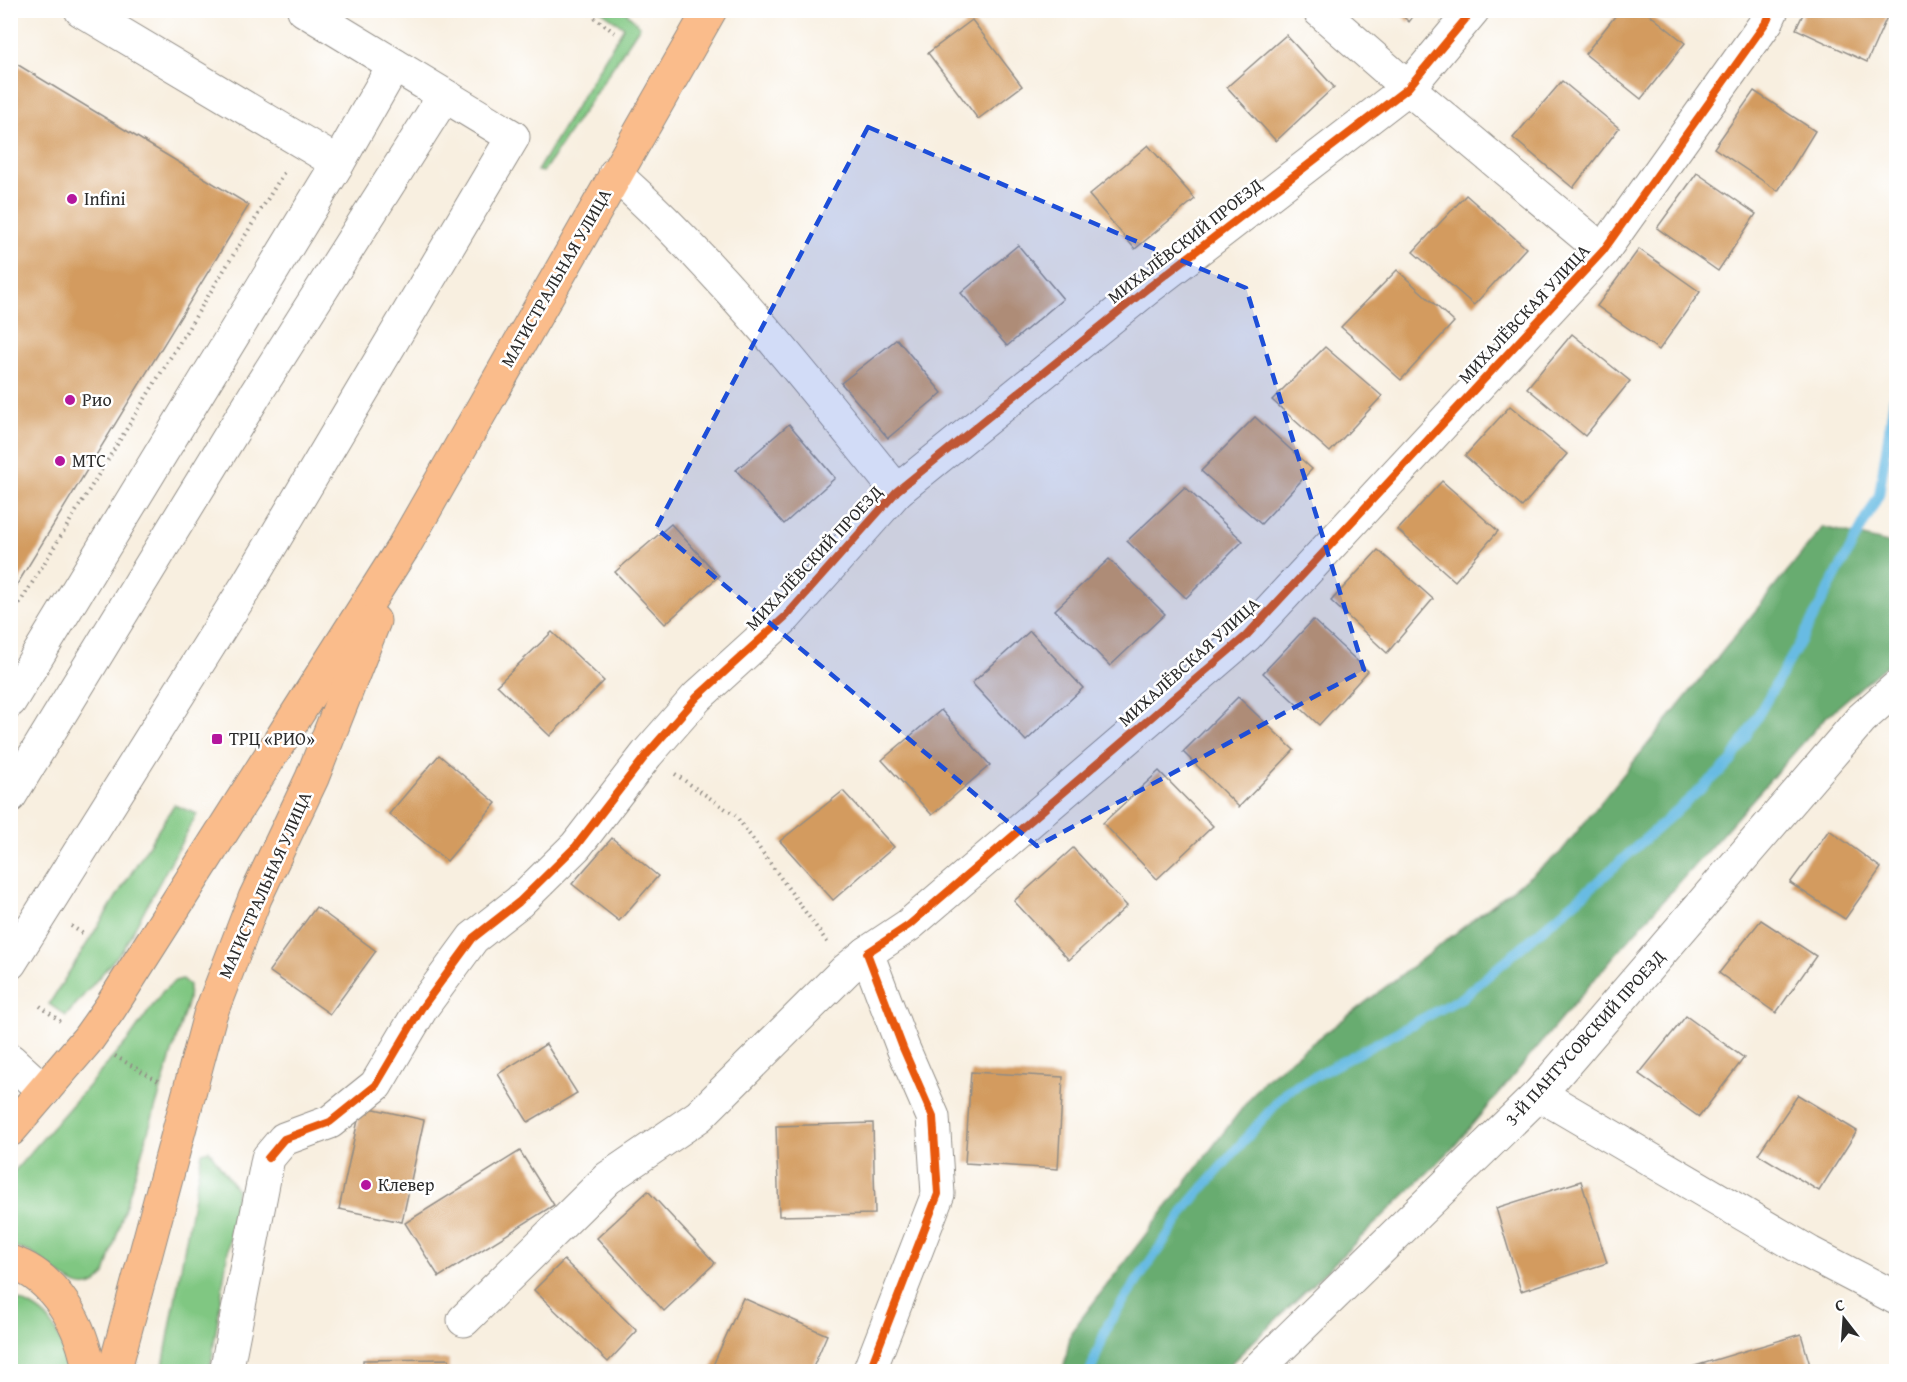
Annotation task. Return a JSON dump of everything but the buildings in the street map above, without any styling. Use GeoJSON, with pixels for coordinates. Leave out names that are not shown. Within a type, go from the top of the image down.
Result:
{"type":"FeatureCollection","features":[{"type":"Feature","properties":{"kind":"highway","name":"МАГИСТРАЛЬНАЯ УЛИЦА"},"geometry":{"type":"LineString","coordinates":[[10,1130],[88,1039],[110,1008],[404,546],[710,10]]}},
{"type":"Feature","properties":{"kind":"highway","name":"МАГИСТРАЛЬНАЯ УЛИЦА"},"geometry":{"type":"LineString","coordinates":[[114,1371],[210,1015],[255,898],[312,778],[404,546]]}},
{"type":"Feature","properties":{"kind":"highway"},"geometry":{"type":"LineString","coordinates":[[10,1262],[27,1267],[53,1290],[72,1318],[87,1357],[89,1371]]}},
{"type":"Feature","properties":{"kind":"street"},"geometry":{"type":"LineString","coordinates":[[81,10],[338,163]]}},
{"type":"Feature","properties":{"kind":"street"},"geometry":{"type":"LineString","coordinates":[[10,963],[249,582],[513,137],[304,10]]}},
{"type":"Feature","properties":{"kind":"street"},"geometry":{"type":"LineString","coordinates":[[1319,10],[1408,88],[1603,251]]}},
{"type":"Feature","properties":{"kind":"street","name":"МИХАЛЁВСКИЙ ПРОЕЗД"},"geometry":{"type":"LineString","coordinates":[[226,1371],[268,1158],[284,1139],[330,1122],[376,1085],[421,1010],[473,938],[519,902],[576,846],[647,754],[697,697],[786,615],[897,491],[1148,288],[1408,88],[1473,10]]}},
{"type":"Feature","properties":{"kind":"street","name":"МИХАЛЁВСКАЯ УЛИЦА"},"geometry":{"type":"LineString","coordinates":[[464,1320],[608,1178],[699,1116],[856,961],[909,925],[1246,636],[1603,251],[1767,21],[1772,10]]}},
{"type":"Feature","properties":{"kind":"street"},"geometry":{"type":"LineString","coordinates":[[10,701],[338,163],[394,65]]}},
{"type":"Feature","properties":{"kind":"street"},"geometry":{"type":"LineString","coordinates":[[10,796],[255,395],[444,96]]}},
{"type":"Feature","properties":{"kind":"street"},"geometry":{"type":"LineString","coordinates":[[615,174],[660,214],[764,327],[897,491]]}},
{"type":"Feature","properties":{"kind":"street","name":"3-Й ПАНТУСОВСКИЙ ПРОЕЗД"},"geometry":{"type":"LineString","coordinates":[[1255,1371],[1539,1094],[1862,719],[1896,688]]}},
{"type":"Feature","properties":{"kind":"street"},"geometry":{"type":"LineString","coordinates":[[856,961],[903,1048],[933,1117],[938,1194],[869,1371]]}},
{"type":"Feature","properties":{"kind":"street"},"geometry":{"type":"LineString","coordinates":[[10,1060],[44,1091]]}},
{"type":"Feature","properties":{"kind":"street"},"geometry":{"type":"LineString","coordinates":[[1539,1094],[1810,1253],[1896,1298]]}},
{"type":"Feature","properties":{"kind":"path"},"geometry":{"type":"LineString","coordinates":[[585,10],[615,33]]}},
{"type":"Feature","properties":{"kind":"path"},"geometry":{"type":"LineString","coordinates":[[10,618],[302,142]]}},
{"type":"Feature","properties":{"kind":"path"},"geometry":{"type":"LineString","coordinates":[[647,754],[736,816],[789,888],[856,961]]}},
{"type":"Feature","properties":{"kind":"path"},"geometry":{"type":"LineString","coordinates":[[40,1006],[68,1027]]}},
{"type":"Feature","properties":{"kind":"path"},"geometry":{"type":"LineString","coordinates":[[113,1054],[164,1085]]}},
{"type":"Feature","properties":{"kind":"highlighted area"},"geometry":{"type":"Polygon","coordinates":[[[868,127],[1246,288],[1364,670],[1037,846],[656,528],[868,127]]]}},
{"type":"Feature","properties":{"kind":"green space"},"geometry":{"type":"Polygon","coordinates":[[[601,11],[625,11],[640,26],[543,172],[537,171],[624,27],[601,11]]]}},
{"type":"Feature","properties":{"kind":"green space"},"geometry":{"type":"Polygon","coordinates":[[[1823,527],[1896,545],[1896,657],[1825,718],[1614,956],[1451,1150],[1223,1371],[1063,1371],[1071,1332],[1263,1081],[1560,853],[1823,527]]]}},
{"type":"Feature","properties":{"kind":"green space"},"geometry":{"type":"Polygon","coordinates":[[[174,805],[197,814],[123,949],[66,1016],[49,1004],[174,805]]]}},
{"type":"Feature","properties":{"kind":"green space"},"geometry":{"type":"Polygon","coordinates":[[[182,979],[189,985],[188,1000],[105,1274],[96,1283],[86,1286],[77,1285],[38,1257],[11,1247],[11,1175],[129,1039],[163,991],[175,981],[182,979]]]}},
{"type":"Feature","properties":{"kind":"green space"},"geometry":{"type":"Polygon","coordinates":[[[209,1150],[237,1190],[210,1371],[162,1372],[202,1152],[209,1150]]]}},
{"type":"Feature","properties":{"kind":"green space"},"geometry":{"type":"Polygon","coordinates":[[[10,1297],[36,1309],[52,1324],[61,1344],[68,1371],[11,1371],[10,1297]]]}},
{"type":"Feature","properties":{"kind":"waterway"},"geometry":{"type":"LineString","coordinates":[[1090,1372],[1108,1324],[1189,1204],[1287,1091],[1463,997],[1585,893],[1731,762],[1802,639],[1879,495],[1896,385]]}},
{"type":"Feature","properties":{"kind":"cycle path"},"geometry":{"type":"LineString","coordinates":[[268,1158],[284,1139],[330,1122],[376,1085],[421,1009],[473,938],[519,902],[576,846],[647,754],[697,697],[786,616],[897,491],[1148,288],[1408,88],[1473,10]]}},
{"type":"Feature","properties":{"kind":"cycle path"},"geometry":{"type":"LineString","coordinates":[[869,1372],[938,1194],[933,1117],[903,1048],[867,953],[909,925],[1246,636],[1603,251],[1767,21],[1772,10]]}},
{"type":"Feature","properties":{"kind":"place","name":"Infini"},"geometry":{"type":"Point","coordinates":[72,199]}},
{"type":"Feature","properties":{"kind":"place","name":"Рио"},"geometry":{"type":"Point","coordinates":[70,400]}},
{"type":"Feature","properties":{"kind":"place","name":"МТС"},"geometry":{"type":"Point","coordinates":[60,461]}},
{"type":"Feature","properties":{"kind":"place","name":"ТРЦ «РИО»"},"geometry":{"type":"Point","coordinates":[217,739]}},
{"type":"Feature","properties":{"kind":"place","name":"Клевер"},"geometry":{"type":"Point","coordinates":[366,1185]}}]}
